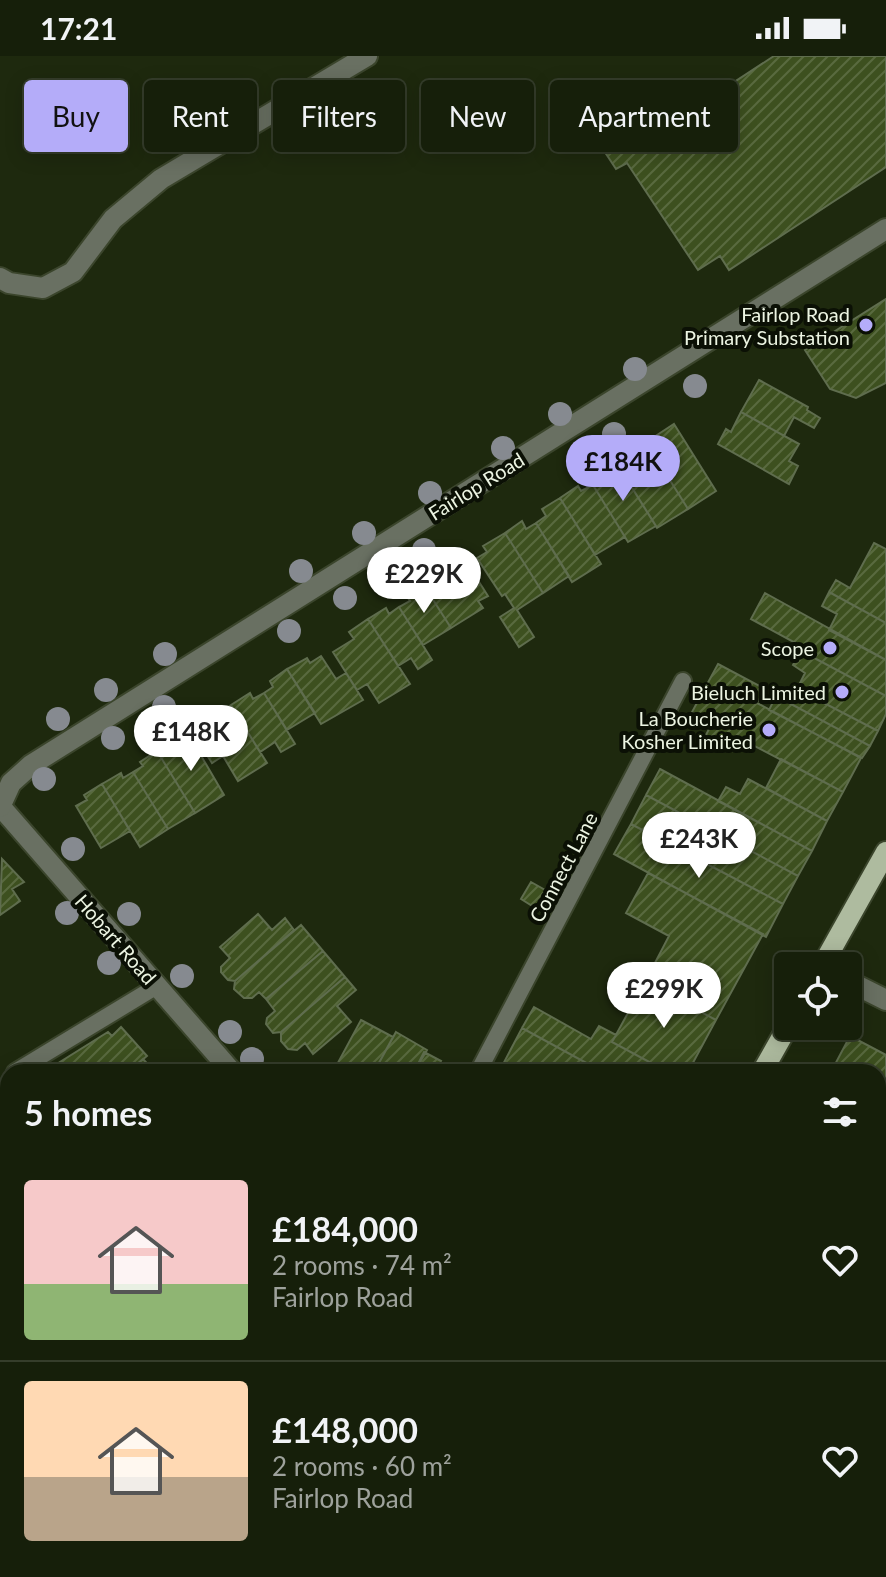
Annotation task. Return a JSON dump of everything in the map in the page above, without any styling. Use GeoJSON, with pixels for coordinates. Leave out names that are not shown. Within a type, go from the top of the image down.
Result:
{"type":"FeatureCollection","features":[{"type":"Feature","properties":{"kind":"main road"},"geometry":{"type":"LineString","coordinates":[[830,952],[886,852]]}},
{"type":"Feature","properties":{"kind":"main road"},"geometry":{"type":"LineString","coordinates":[[767,1064],[780,1040]]}},
{"type":"Feature","properties":{"kind":"street"},"geometry":{"type":"LineString","coordinates":[[0,278],[9,283],[43,288],[73,272],[113,219],[161,179],[367,56]]}},
{"type":"Feature","properties":{"kind":"street","name":"Fairlop Road"},"geometry":{"type":"LineString","coordinates":[[0,807],[11,783],[31,765],[886,229]]}},
{"type":"Feature","properties":{"kind":"street","name":"Hobart Road"},"geometry":{"type":"LineString","coordinates":[[0,807],[225,1064]]}},
{"type":"Feature","properties":{"kind":"street"},"geometry":{"type":"LineString","coordinates":[[862,988],[886,1000]]}},
{"type":"Feature","properties":{"kind":"lane","name":"Connect Lane"},"geometry":{"type":"LineString","coordinates":[[482,1064],[683,681]]}},
{"type":"Feature","properties":{"kind":"lane"},"geometry":{"type":"LineString","coordinates":[[28,1064],[157,986]]}},
{"type":"Feature","properties":{"kind":"building"},"geometry":{"type":"Polygon","coordinates":[[[774,56],[886,56],[886,167],[729,270],[720,256],[698,270],[627,163],[616,169],[605,152],[738,152],[737,80],[774,56]]]}},
{"type":"Feature","properties":{"kind":"building","name":"Fairlop Road Primary Substation"},"geometry":{"type":"Polygon","coordinates":[[[886,299],[886,383],[856,398],[830,389],[805,350],[886,299]]]}},
{"type":"Feature","properties":{"kind":"building"},"geometry":{"type":"Polygon","coordinates":[[[759,380],[808,407],[807,410],[820,418],[814,428],[794,417],[784,436],[741,412],[759,380]]]}},
{"type":"Feature","properties":{"kind":"building"},"geometry":{"type":"Polygon","coordinates":[[[741,412],[799,444],[789,461],[798,466],[789,484],[718,444],[726,429],[731,432],[741,412]]]}},
{"type":"Feature","properties":{"kind":"building"},"geometry":{"type":"Polygon","coordinates":[[[674,424],[716,491],[688,509],[649,447],[657,443],[654,437],[674,424]]]}},
{"type":"Feature","properties":{"kind":"building"},"geometry":{"type":"Polygon","coordinates":[[[649,447],[688,509],[657,528],[616,462],[635,450],[637,455],[649,447]]]}},
{"type":"Feature","properties":{"kind":"building"},"geometry":{"type":"Polygon","coordinates":[[[616,462],[656,526],[628,542],[593,485],[601,480],[596,473],[616,462]]]}},
{"type":"Feature","properties":{"kind":"building"},"geometry":{"type":"Polygon","coordinates":[[[593,485],[625,537],[595,555],[560,498],[578,486],[581,491],[593,485]]]}},
{"type":"Feature","properties":{"kind":"building"},"geometry":{"type":"Polygon","coordinates":[[[560,498],[601,564],[572,582],[536,523],[546,516],[542,509],[560,498]]]}},
{"type":"Feature","properties":{"kind":"building"},"geometry":{"type":"Polygon","coordinates":[[[522,521],[526,529],[536,523],[569,576],[543,593],[505,533],[522,521]]]}},
{"type":"Feature","properties":{"kind":"building"},"geometry":{"type":"Polygon","coordinates":[[[505,533],[543,593],[517,610],[534,637],[519,647],[500,617],[514,608],[505,594],[502,596],[477,558],[487,552],[483,546],[505,533]]]}},
{"type":"Feature","properties":{"kind":"building"},"geometry":{"type":"Polygon","coordinates":[[[874,543],[886,549],[886,623],[829,592],[836,580],[850,588],[874,543]]]}},
{"type":"Feature","properties":{"kind":"building"},"geometry":{"type":"Polygon","coordinates":[[[457,571],[461,578],[472,571],[488,596],[478,601],[483,608],[451,628],[423,584],[442,572],[446,578],[457,571]]]}},
{"type":"Feature","properties":{"kind":"building"},"geometry":{"type":"Polygon","coordinates":[[[423,584],[451,628],[423,645],[399,607],[410,601],[406,595],[423,584]]]}},
{"type":"Feature","properties":{"kind":"building"},"geometry":{"type":"Polygon","coordinates":[[[829,592],[886,623],[886,660],[829,630],[837,614],[822,606],[829,592]]]}},
{"type":"Feature","properties":{"kind":"building"},"geometry":{"type":"Polygon","coordinates":[[[765,593],[886,660],[886,696],[801,651],[803,647],[751,619],[765,593]]]}},
{"type":"Feature","properties":{"kind":"building"},"geometry":{"type":"Polygon","coordinates":[[[399,607],[432,660],[418,669],[411,658],[398,666],[368,619],[386,608],[389,614],[399,607]]]}},
{"type":"Feature","properties":{"kind":"building"},"geometry":{"type":"Polygon","coordinates":[[[368,619],[410,684],[379,703],[367,684],[357,690],[333,652],[354,639],[349,632],[368,619]]]}},
{"type":"Feature","properties":{"kind":"building"},"geometry":{"type":"Polygon","coordinates":[[[801,651],[886,696],[886,714],[878,731],[797,689],[805,673],[793,665],[801,651]]]}},
{"type":"Feature","properties":{"kind":"building"},"geometry":{"type":"Polygon","coordinates":[[[321,656],[336,679],[346,673],[363,700],[321,724],[287,669],[307,658],[310,663],[321,656]]]}},
{"type":"Feature","properties":{"kind":"building"},"geometry":{"type":"Polygon","coordinates":[[[718,664],[765,689],[757,703],[861,758],[843,792],[739,738],[732,751],[705,737],[712,723],[692,712],[718,664]]]}},
{"type":"Feature","properties":{"kind":"building"},"geometry":{"type":"Polygon","coordinates":[[[287,669],[315,713],[287,730],[264,693],[273,687],[270,681],[287,669]]]}},
{"type":"Feature","properties":{"kind":"building"},"geometry":{"type":"Polygon","coordinates":[[[797,689],[878,731],[870,746],[789,703],[797,689]]]}},
{"type":"Feature","properties":{"kind":"building"},"geometry":{"type":"Polygon","coordinates":[[[250,693],[253,699],[264,693],[295,744],[281,752],[275,742],[260,752],[231,705],[250,693]]]}},
{"type":"Feature","properties":{"kind":"building"},"geometry":{"type":"Polygon","coordinates":[[[776,696],[870,746],[862,758],[769,710],[776,696]]]}},
{"type":"Feature","properties":{"kind":"building"},"geometry":{"type":"Polygon","coordinates":[[[231,705],[267,763],[238,781],[223,756],[212,763],[196,738],[216,722],[212,716],[231,705]]]}},
{"type":"Feature","properties":{"kind":"building"},"geometry":{"type":"Polygon","coordinates":[[[189,735],[224,795],[195,813],[157,751],[189,735]]]}},
{"type":"Feature","properties":{"kind":"building"},"geometry":{"type":"Polygon","coordinates":[[[157,751],[195,813],[168,829],[133,772],[143,766],[140,762],[157,751]]]}},
{"type":"Feature","properties":{"kind":"building"},"geometry":{"type":"Polygon","coordinates":[[[781,759],[843,792],[827,821],[766,788],[781,759]]]}},
{"type":"Feature","properties":{"kind":"building"},"geometry":{"type":"Polygon","coordinates":[[[660,769],[812,851],[798,876],[646,795],[660,769]]]}},
{"type":"Feature","properties":{"kind":"building"},"geometry":{"type":"Polygon","coordinates":[[[133,772],[168,829],[140,847],[102,784],[121,773],[123,778],[133,772]]]}},
{"type":"Feature","properties":{"kind":"building"},"geometry":{"type":"Polygon","coordinates":[[[748,779],[827,821],[812,851],[718,801],[726,787],[740,794],[748,779]]]}},
{"type":"Feature","properties":{"kind":"building"},"geometry":{"type":"Polygon","coordinates":[[[102,784],[130,831],[101,848],[76,806],[87,800],[84,795],[102,784]]]}},
{"type":"Feature","properties":{"kind":"building"},"geometry":{"type":"Polygon","coordinates":[[[646,795],[798,876],[783,904],[631,824],[646,795]]]}},
{"type":"Feature","properties":{"kind":"building"},"geometry":{"type":"Polygon","coordinates":[[[631,824],[783,904],[766,937],[614,854],[631,824]]]}},
{"type":"Feature","properties":{"kind":"building"},"geometry":{"type":"Polygon","coordinates":[[[2,859],[24,882],[12,889],[20,901],[0,915],[2,859]]]}},
{"type":"Feature","properties":{"kind":"building"},"geometry":{"type":"Polygon","coordinates":[[[648,873],[763,934],[716,1020],[645,982],[669,936],[626,913],[648,873]]]}},
{"type":"Feature","properties":{"kind":"building"},"geometry":{"type":"Polygon","coordinates":[[[531,882],[552,894],[542,912],[521,899],[531,882]]]}},
{"type":"Feature","properties":{"kind":"building"},"geometry":{"type":"Polygon","coordinates":[[[258,914],[272,930],[285,918],[294,930],[235,981],[228,980],[221,967],[230,958],[220,947],[258,914]]]}},
{"type":"Feature","properties":{"kind":"building"},"geometry":{"type":"Polygon","coordinates":[[[301,925],[323,951],[266,999],[259,992],[252,998],[244,998],[234,989],[235,981],[301,925]]]}},
{"type":"Feature","properties":{"kind":"building"},"geometry":{"type":"Polygon","coordinates":[[[323,951],[345,977],[281,1032],[273,1033],[266,1024],[267,1018],[275,1011],[266,999],[323,951]]]}},
{"type":"Feature","properties":{"kind":"building"},"geometry":{"type":"Polygon","coordinates":[[[345,977],[356,990],[337,1006],[351,1022],[313,1054],[305,1043],[297,1050],[288,1049],[281,1041],[281,1032],[345,977]]]}},
{"type":"Feature","properties":{"kind":"building"},"geometry":{"type":"Polygon","coordinates":[[[645,982],[716,1020],[692,1064],[653,1064],[612,1042],[645,982]]]}},
{"type":"Feature","properties":{"kind":"building"},"geometry":{"type":"Polygon","coordinates":[[[534,1007],[591,1039],[599,1026],[616,1035],[612,1042],[653,1064],[588,1064],[522,1028],[534,1007]]]}},
{"type":"Feature","properties":{"kind":"building"},"geometry":{"type":"Polygon","coordinates":[[[361,1020],[393,1037],[378,1064],[337,1064],[361,1020]]]}},
{"type":"Feature","properties":{"kind":"building"},"geometry":{"type":"Polygon","coordinates":[[[121,1027],[147,1056],[138,1064],[57,1064],[108,1032],[112,1036],[121,1027]]]}},
{"type":"Feature","properties":{"kind":"building"},"geometry":{"type":"Polygon","coordinates":[[[522,1028],[588,1064],[503,1064],[522,1028]]]}},
{"type":"Feature","properties":{"kind":"building"},"geometry":{"type":"Polygon","coordinates":[[[396,1032],[427,1050],[419,1064],[378,1064],[396,1032]]]}},
{"type":"Feature","properties":{"kind":"building"},"geometry":{"type":"Polygon","coordinates":[[[848,1040],[858,1040],[886,1055],[886,1064],[835,1064],[848,1040]]]}},
{"type":"Feature","properties":{"kind":"building"},"geometry":{"type":"Polygon","coordinates":[[[424,1052],[441,1061],[439,1064],[418,1064],[424,1052]]]}},
{"type":"Feature","properties":{"kind":"place","name":"Fairlop Road Primary Substation"},"geometry":{"type":"Point","coordinates":[866,325]}},
{"type":"Feature","properties":{"kind":"place","name":"Scope"},"geometry":{"type":"Point","coordinates":[830,648]}},
{"type":"Feature","properties":{"kind":"place","name":"Bieluch Limited"},"geometry":{"type":"Point","coordinates":[842,692]}},
{"type":"Feature","properties":{"kind":"place","name":"La Boucherie Kosher Limited"},"geometry":{"type":"Point","coordinates":[769,730]}}]}
